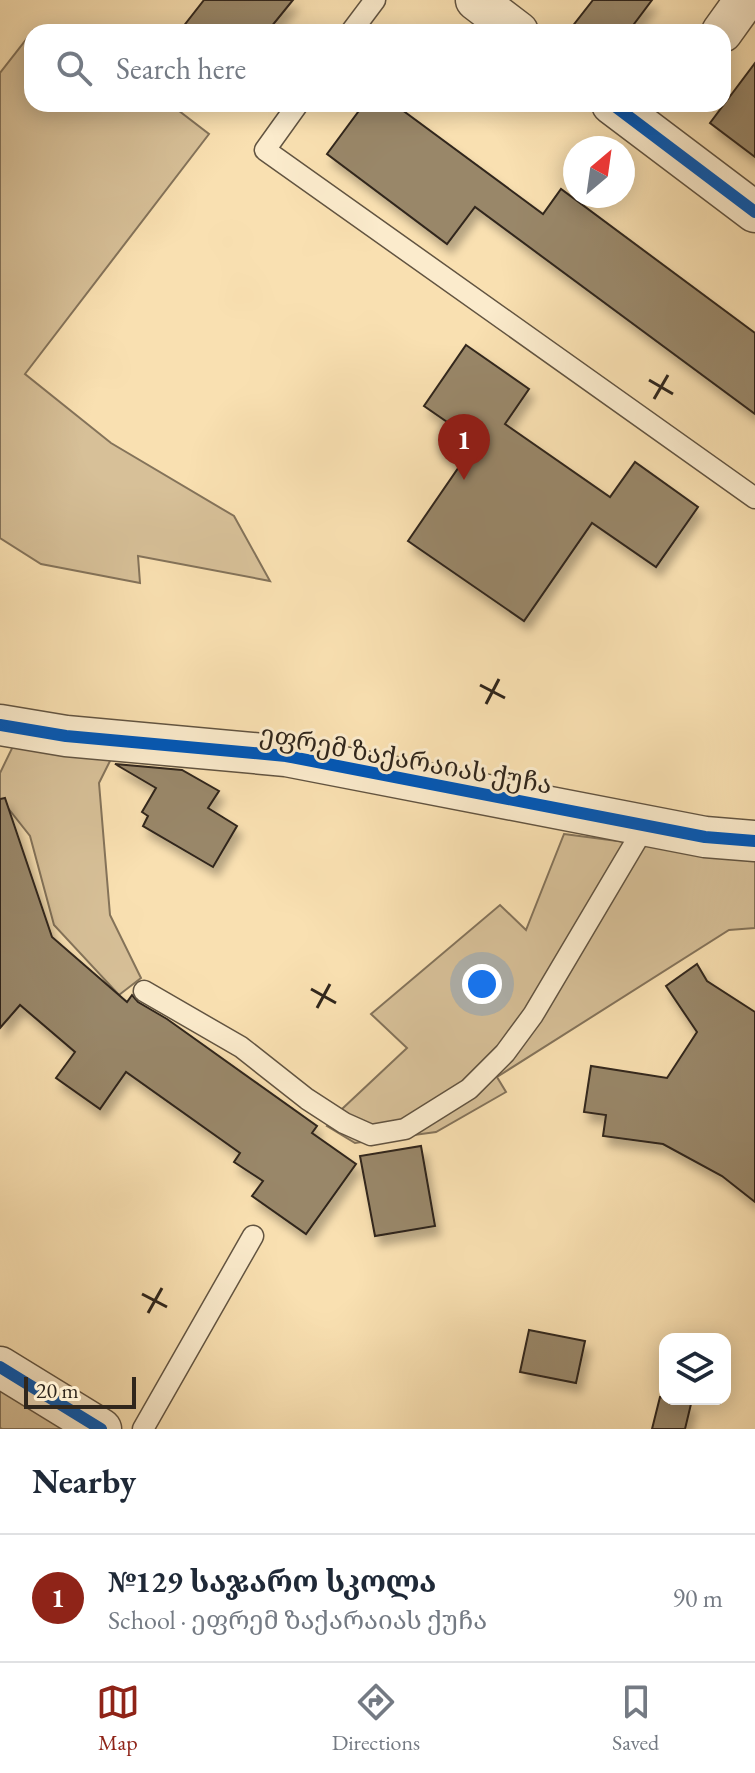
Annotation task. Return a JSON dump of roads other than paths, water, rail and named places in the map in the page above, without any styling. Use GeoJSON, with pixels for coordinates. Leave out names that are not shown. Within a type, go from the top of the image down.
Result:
{"type":"FeatureCollection","features":[{"type":"Feature","properties":{"kind":"street"},"geometry":{"type":"LineString","coordinates":[[476,0],[508,24]]}},
{"type":"Feature","properties":{"kind":"street"},"geometry":{"type":"LineString","coordinates":[[728,24],[745,0]]}},
{"type":"Feature","properties":{"kind":"street"},"geometry":{"type":"LineString","coordinates":[[639,112],[660,118],[755,212]]}},
{"type":"Feature","properties":{"kind":"street","name":"ეფრემ ზაქარაიას ქუჩა"},"geometry":{"type":"LineString","coordinates":[[0,725],[66,736],[286,756],[705,837],[755,841]]}},
{"type":"Feature","properties":{"kind":"street"},"geometry":{"type":"LineString","coordinates":[[0,1367],[101,1429]]}},
{"type":"Feature","properties":{"kind":"lane"},"geometry":{"type":"LineString","coordinates":[[357,24],[375,0]]}},
{"type":"Feature","properties":{"kind":"lane"},"geometry":{"type":"LineString","coordinates":[[292,112],[265,150],[755,498]]}},
{"type":"Feature","properties":{"kind":"lane"},"geometry":{"type":"LineString","coordinates":[[144,991],[241,1047],[307,1099],[344,1123],[371,1135],[405,1129],[469,1089],[505,1053],[533,1015],[645,826]]}},
{"type":"Feature","properties":{"kind":"lane"},"geometry":{"type":"LineString","coordinates":[[143,1429],[253,1236]]}},
{"type":"Feature","properties":{"kind":"place","name":"№129 საჯარო სკოლა"},"geometry":{"type":"Point","coordinates":[464,480]}}]}
